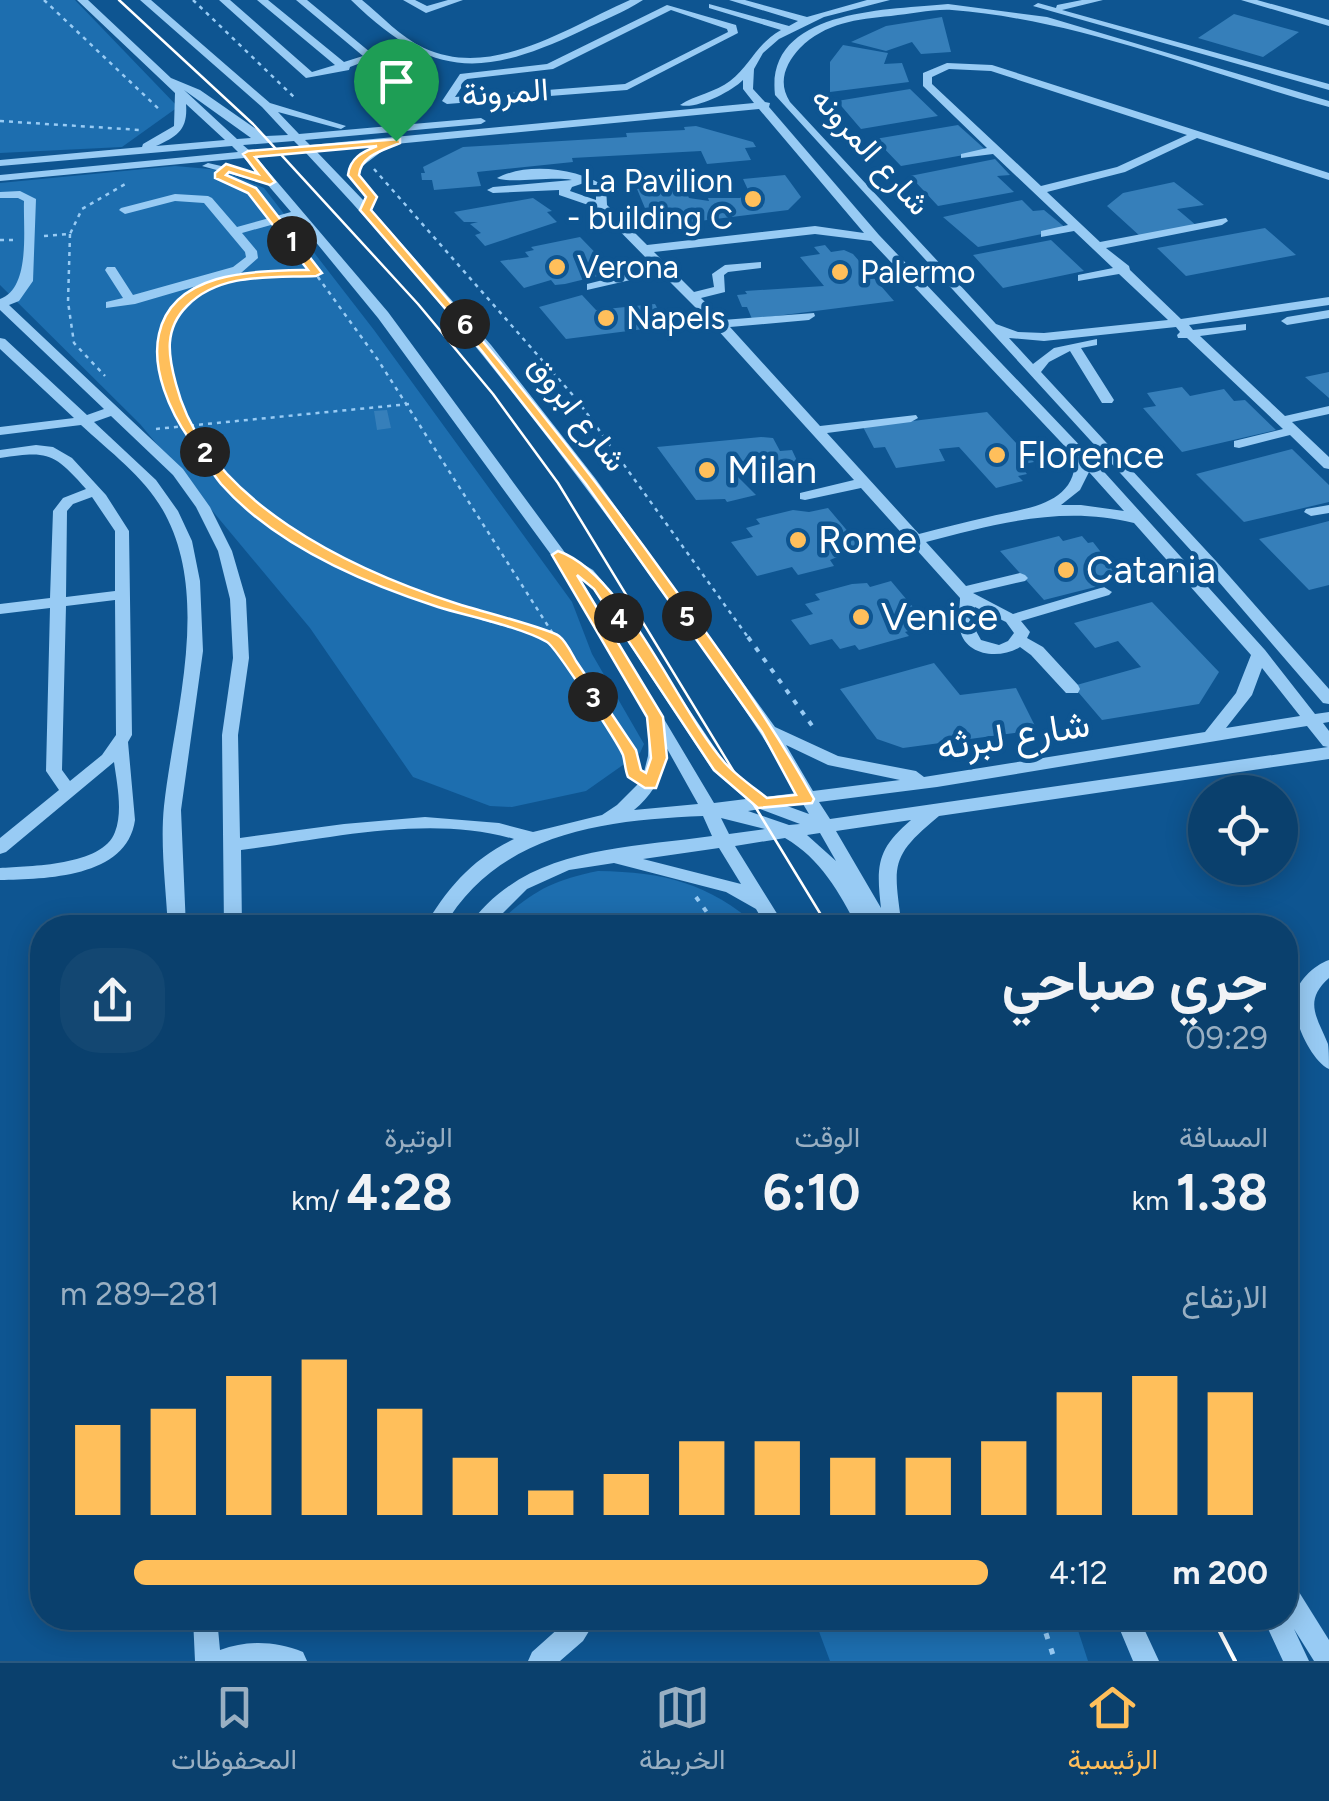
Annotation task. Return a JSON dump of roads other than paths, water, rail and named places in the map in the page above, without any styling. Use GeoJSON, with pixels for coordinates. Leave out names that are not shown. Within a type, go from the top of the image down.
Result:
{"type":"FeatureCollection","features":[{"type":"Feature","properties":{"kind":"street"},"geometry":{"type":"LineString","coordinates":[[82,0],[248,154],[383,315],[558,555],[700,788],[722,839],[769,915]]}},
{"type":"Feature","properties":{"kind":"street","name":"شارع ابروق"},"geometry":{"type":"LineString","coordinates":[[145,0],[266,105],[366,210],[486,348],[590,481],[768,730],[876,915]]}},
{"type":"Feature","properties":{"kind":"street"},"geometry":{"type":"LineString","coordinates":[[224,0],[310,76],[371,58],[302,0]]}},
{"type":"Feature","properties":{"kind":"street"},"geometry":{"type":"LineString","coordinates":[[262,0],[344,68]]}},
{"type":"Feature","properties":{"kind":"street"},"geometry":{"type":"LineString","coordinates":[[356,0],[421,51],[455,59],[486,59],[526,52],[633,1]]}},
{"type":"Feature","properties":{"kind":"street"},"geometry":{"type":"LineString","coordinates":[[408,0],[426,10],[458,0]]}},
{"type":"Feature","properties":{"kind":"street"},"geometry":{"type":"LineString","coordinates":[[692,0],[790,29]]}},
{"type":"Feature","properties":{"kind":"street"},"geometry":{"type":"LineString","coordinates":[[734,0],[770,10],[807,27]]}},
{"type":"Feature","properties":{"kind":"street","name":"شارع المرونه"},"geometry":{"type":"LineString","coordinates":[[885,0],[840,9],[807,27],[782,61],[778,78],[783,100],[1329,699]]}},
{"type":"Feature","properties":{"kind":"street"},"geometry":{"type":"LineString","coordinates":[[993,0],[1040,6],[1329,88]]}},
{"type":"Feature","properties":{"kind":"street"},"geometry":{"type":"LineString","coordinates":[[1246,0],[1329,23]]}},
{"type":"Feature","properties":{"kind":"street"},"geometry":{"type":"LineString","coordinates":[[1040,6],[1097,1]]}},
{"type":"Feature","properties":{"kind":"street"},"geometry":{"type":"LineString","coordinates":[[1097,1],[1091,9],[1094,14],[1113,26]]}},
{"type":"Feature","properties":{"kind":"street"},"geometry":{"type":"LineString","coordinates":[[674,7],[724,22],[734,30],[714,44],[622,88],[446,101],[464,76],[554,64],[620,31],[674,7]]}},
{"type":"Feature","properties":{"kind":"street","name":"شارع المرونه"},"geometry":{"type":"LineString","coordinates":[[1329,104],[1008,12],[928,8],[790,29],[760,53],[749,68],[747,82],[757,102],[875,238],[1082,456],[1320,718],[1329,742]]}},
{"type":"Feature","properties":{"kind":"street"},"geometry":{"type":"LineString","coordinates":[[770,10],[840,9]]}},
{"type":"Feature","properties":{"kind":"street"},"geometry":{"type":"LineString","coordinates":[[740,15],[755,34],[760,53]]}},
{"type":"Feature","properties":{"kind":"street"},"geometry":{"type":"LineString","coordinates":[[591,22],[620,31]]}},
{"type":"Feature","properties":{"kind":"street"},"geometry":{"type":"LineString","coordinates":[[374,29],[388,25]]}},
{"type":"Feature","properties":{"kind":"street"},"geometry":{"type":"LineString","coordinates":[[346,36],[360,32]]}},
{"type":"Feature","properties":{"kind":"street"},"geometry":{"type":"LineString","coordinates":[[526,52],[554,64]]}},
{"type":"Feature","properties":{"kind":"street"},"geometry":{"type":"LineString","coordinates":[[486,59],[496,72]]}},
{"type":"Feature","properties":{"kind":"street"},"geometry":{"type":"LineString","coordinates":[[1329,177],[992,68],[947,66],[927,75],[927,84],[995,150],[1329,465]]}},
{"type":"Feature","properties":{"kind":"street"},"geometry":{"type":"LineString","coordinates":[[687,109],[732,84],[749,68]]}},
{"type":"Feature","properties":{"kind":"street"},"geometry":{"type":"LineString","coordinates":[[166,80],[194,89],[244,131],[263,140],[305,148]]}},
{"type":"Feature","properties":{"kind":"street"},"geometry":{"type":"LineString","coordinates":[[136,151],[178,128],[185,115],[180,92]]}},
{"type":"Feature","properties":{"kind":"street","name":"المرونة"},"geometry":{"type":"LineString","coordinates":[[158,163],[783,100]]}},
{"type":"Feature","properties":{"kind":"street"},"geometry":{"type":"LineString","coordinates":[[266,105],[316,121],[376,129]]}},
{"type":"Feature","properties":{"kind":"street"},"geometry":{"type":"LineString","coordinates":[[687,109],[755,120],[787,132]]}},
{"type":"Feature","properties":{"kind":"street","name":"المرونة"},"geometry":{"type":"LineString","coordinates":[[234,142],[687,109]]}},
{"type":"Feature","properties":{"kind":"street"},"geometry":{"type":"LineString","coordinates":[[1039,190],[1123,172],[1164,154],[1197,133]]}},
{"type":"Feature","properties":{"kind":"street"},"geometry":{"type":"LineString","coordinates":[[366,210],[371,197],[354,175],[359,160],[396,141]]}},
{"type":"Feature","properties":{"kind":"street"},"geometry":{"type":"LineString","coordinates":[[0,164],[234,142],[282,151],[306,164],[360,219],[390,237]]}},
{"type":"Feature","properties":{"kind":"street"},"geometry":{"type":"LineString","coordinates":[[965,156],[995,150]]}},
{"type":"Feature","properties":{"kind":"street"},"geometry":{"type":"LineString","coordinates":[[0,178],[158,163],[226,168],[270,182]]}},
{"type":"Feature","properties":{"kind":"street"},"geometry":{"type":"LineString","coordinates":[[503,178],[544,173],[580,181],[600,187],[600,206]]}},
{"type":"Feature","properties":{"kind":"street"},"geometry":{"type":"LineString","coordinates":[[493,190],[564,186],[580,181]]}},
{"type":"Feature","properties":{"kind":"street"},"geometry":{"type":"LineString","coordinates":[[564,186],[562,191],[567,198],[600,206],[666,268],[966,594],[1021,628],[1020,640],[991,658],[968,634],[966,594]]}},
{"type":"Feature","properties":{"kind":"street"},"geometry":{"type":"LineString","coordinates":[[0,196],[20,194],[30,199],[24,289],[0,304],[164,457],[190,488],[214,527],[234,583],[241,658],[230,735],[234,915]]}},
{"type":"Feature","properties":{"kind":"street"},"geometry":{"type":"LineString","coordinates":[[110,306],[247,264],[251,251],[208,200],[192,197],[125,210]]}},
{"type":"Feature","properties":{"kind":"street"},"geometry":{"type":"LineString","coordinates":[[815,230],[842,211],[843,201]]}},
{"type":"Feature","properties":{"kind":"street"},"geometry":{"type":"LineString","coordinates":[[234,231],[299,214]]}},
{"type":"Feature","properties":{"kind":"street"},"geometry":{"type":"LineString","coordinates":[[1097,246],[1222,222]]}},
{"type":"Feature","properties":{"kind":"street"},"geometry":{"type":"LineString","coordinates":[[1045,234],[1076,227]]}},
{"type":"Feature","properties":{"kind":"street"},"geometry":{"type":"LineString","coordinates":[[644,249],[815,230],[875,238]]}},
{"type":"Feature","properties":{"kind":"street"},"geometry":{"type":"LineString","coordinates":[[1109,256],[1179,242]]}},
{"type":"Feature","properties":{"kind":"street"},"geometry":{"type":"LineString","coordinates":[[692,296],[721,289],[718,274],[725,269],[757,266]]}},
{"type":"Feature","properties":{"kind":"street"},"geometry":{"type":"LineString","coordinates":[[591,287],[666,268]]}},
{"type":"Feature","properties":{"kind":"street"},"geometry":{"type":"LineString","coordinates":[[1082,278],[1124,268]]}},
{"type":"Feature","properties":{"kind":"street"},"geometry":{"type":"LineString","coordinates":[[111,270],[131,300]]}},
{"type":"Feature","properties":{"kind":"street"},"geometry":{"type":"LineString","coordinates":[[990,326],[1016,336],[1044,337],[1329,301]]}},
{"type":"Feature","properties":{"kind":"street"},"geometry":{"type":"LineString","coordinates":[[1034,372],[1042,359],[1072,346],[1329,314]]}},
{"type":"Feature","properties":{"kind":"street"},"geometry":{"type":"LineString","coordinates":[[720,324],[809,316]]}},
{"type":"Feature","properties":{"kind":"street"},"geometry":{"type":"LineString","coordinates":[[0,342],[8,355],[162,496],[179,526],[190,558],[194,671],[172,810],[176,915]]}},
{"type":"Feature","properties":{"kind":"street"},"geometry":{"type":"LineString","coordinates":[[1072,346],[1107,400]]}},
{"type":"Feature","properties":{"kind":"street"},"geometry":{"type":"LineString","coordinates":[[1239,444],[1329,410]]}},
{"type":"Feature","properties":{"kind":"street"},"geometry":{"type":"LineString","coordinates":[[0,432],[84,421],[112,411]]}},
{"type":"Feature","properties":{"kind":"street"},"geometry":{"type":"LineString","coordinates":[[819,430],[910,418]]}},
{"type":"Feature","properties":{"kind":"street"},"geometry":{"type":"LineString","coordinates":[[0,454],[51,450],[116,512],[122,531],[121,744],[126,824],[118,846],[110,854],[86,864],[0,874]]}},
{"type":"Feature","properties":{"kind":"street"},"geometry":{"type":"LineString","coordinates":[[1043,510],[1080,482],[1082,456]]}},
{"type":"Feature","properties":{"kind":"street"},"geometry":{"type":"LineString","coordinates":[[805,496],[866,482]]}},
{"type":"Feature","properties":{"kind":"street"},"geometry":{"type":"LineString","coordinates":[[69,791],[54,772],[60,511],[68,501],[94,491]]}},
{"type":"Feature","properties":{"kind":"street"},"geometry":{"type":"LineString","coordinates":[[918,539],[1043,510],[1090,508],[1137,519]]}},
{"type":"Feature","properties":{"kind":"street"},"geometry":{"type":"LineString","coordinates":[[1311,512],[1329,509]]}},
{"type":"Feature","properties":{"kind":"street"},"geometry":{"type":"LineString","coordinates":[[558,555],[588,573],[599,586],[706,750],[748,794],[763,804],[822,824]]}},
{"type":"Feature","properties":{"kind":"street"},"geometry":{"type":"LineString","coordinates":[[966,594],[1020,578]]}},
{"type":"Feature","properties":{"kind":"street"},"geometry":{"type":"LineString","coordinates":[[1011,619],[1104,592]]}},
{"type":"Feature","properties":{"kind":"street"},"geometry":{"type":"LineString","coordinates":[[0,609],[121,595]]}},
{"type":"Feature","properties":{"kind":"street"},"geometry":{"type":"LineString","coordinates":[[1020,640],[1072,689]]}},
{"type":"Feature","properties":{"kind":"street"},"geometry":{"type":"LineString","coordinates":[[1212,735],[1244,695],[1259,654]]}},
{"type":"Feature","properties":{"kind":"street"},"geometry":{"type":"LineString","coordinates":[[1294,657],[1329,672]]}},
{"type":"Feature","properties":{"kind":"street"},"geometry":{"type":"LineString","coordinates":[[602,823],[643,795],[650,784],[659,758],[655,717]]}},
{"type":"Feature","properties":{"kind":"street","name":"شارع لبرثه"},"geometry":{"type":"LineString","coordinates":[[531,838],[602,823],[937,780],[1320,718]]}},
{"type":"Feature","properties":{"kind":"street"},"geometry":{"type":"LineString","coordinates":[[768,730],[834,761],[937,780]]}},
{"type":"Feature","properties":{"kind":"street"},"geometry":{"type":"LineString","coordinates":[[0,848],[121,744]]}},
{"type":"Feature","properties":{"kind":"street","name":"شارع لبرثه"},"geometry":{"type":"LineString","coordinates":[[487,915],[543,872],[609,857],[1329,753]]}},
{"type":"Feature","properties":{"kind":"street"},"geometry":{"type":"LineString","coordinates":[[708,810],[783,830],[815,850],[833,870],[859,915]]}},
{"type":"Feature","properties":{"kind":"street"},"geometry":{"type":"LineString","coordinates":[[892,915],[887,868],[890,849],[936,810]]}},
{"type":"Feature","properties":{"kind":"street"},"geometry":{"type":"LineString","coordinates":[[234,845],[397,826],[510,830],[531,838]]}},
{"type":"Feature","properties":{"kind":"street"},"geometry":{"type":"LineString","coordinates":[[442,915],[468,879],[499,854],[531,838]]}},
{"type":"Feature","properties":{"kind":"street"},"geometry":{"type":"LineString","coordinates":[[609,857],[731,887],[762,905]]}},
{"type":"Feature","properties":{"kind":"street"},"geometry":{"type":"LineString","coordinates":[[1329,967],[1310,984],[1302,1000],[1313,1038],[1329,1060]]}},
{"type":"Feature","properties":{"kind":"street"},"geometry":{"type":"LineString","coordinates":[[1298,1614],[1328,1661]]}},
{"type":"Feature","properties":{"kind":"street"},"geometry":{"type":"LineString","coordinates":[[206,1630],[208,1661]]}},
{"type":"Feature","properties":{"kind":"street"},"geometry":{"type":"LineString","coordinates":[[541,1661],[576,1630]]}},
{"type":"Feature","properties":{"kind":"street"},"geometry":{"type":"LineString","coordinates":[[1132,1630],[1146,1661]]}},
{"type":"Feature","properties":{"kind":"street"},"geometry":{"type":"LineString","coordinates":[[1281,1630],[1296,1661]]}},
{"type":"Feature","properties":{"kind":"street"},"geometry":{"type":"LineString","coordinates":[[222,1661],[241,1655],[270,1654],[294,1661]]}},
{"type":"Feature","properties":{"kind":"tram line"},"geometry":{"type":"LineString","coordinates":[[119,0],[253,124],[418,304],[493,394],[558,483],[821,915]]}},
{"type":"Feature","properties":{"kind":"tram line"},"geometry":{"type":"LineString","coordinates":[[1219,1630],[1235,1661]]}},
{"type":"Feature","properties":{"kind":"place","name":"La Pavilion - building C"},"geometry":{"type":"Point","coordinates":[753,199]}},
{"type":"Feature","properties":{"kind":"place","name":"Verona"},"geometry":{"type":"Point","coordinates":[557,267]}},
{"type":"Feature","properties":{"kind":"place","name":"Palermo"},"geometry":{"type":"Point","coordinates":[840,272]}},
{"type":"Feature","properties":{"kind":"place","name":"Napels"},"geometry":{"type":"Point","coordinates":[606,318]}},
{"type":"Feature","properties":{"kind":"place","name":"Florence"},"geometry":{"type":"Point","coordinates":[997,455]}},
{"type":"Feature","properties":{"kind":"place","name":"Milan"},"geometry":{"type":"Point","coordinates":[707,470]}},
{"type":"Feature","properties":{"kind":"place","name":"Rome"},"geometry":{"type":"Point","coordinates":[798,540]}},
{"type":"Feature","properties":{"kind":"place","name":"Catania"},"geometry":{"type":"Point","coordinates":[1066,570]}},
{"type":"Feature","properties":{"kind":"place","name":"Venice"},"geometry":{"type":"Point","coordinates":[861,617]}}]}
